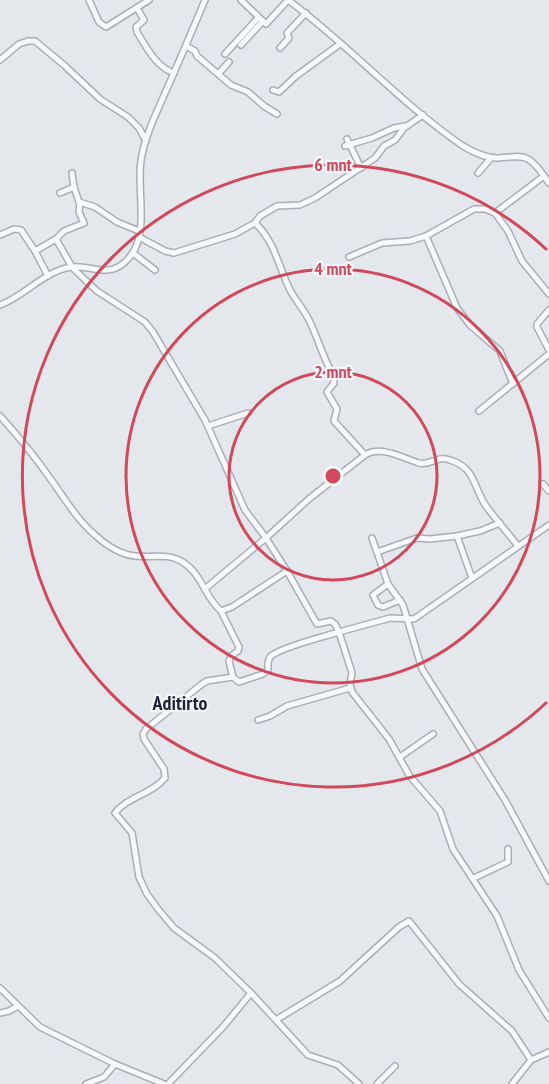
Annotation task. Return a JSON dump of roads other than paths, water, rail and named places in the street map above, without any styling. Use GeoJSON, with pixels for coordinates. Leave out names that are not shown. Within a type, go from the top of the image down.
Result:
{"type":"FeatureCollection","features":[{"type":"Feature","properties":{"kind":"street"},"geometry":{"type":"LineString","coordinates":[[89,0],[99,22],[106,27],[149,0]]}},
{"type":"Feature","properties":{"kind":"street"},"geometry":{"type":"LineString","coordinates":[[0,305],[19,296],[48,276],[72,267],[111,270],[122,265],[133,253],[139,234],[141,160],[146,141],[205,0]]}},
{"type":"Feature","properties":{"kind":"street"},"geometry":{"type":"LineString","coordinates":[[242,0],[260,20],[267,23],[288,0],[423,115],[465,147],[491,158],[525,158],[535,164],[549,183]]}},
{"type":"Feature","properties":{"kind":"street"},"geometry":{"type":"LineString","coordinates":[[137,8],[144,20],[136,27],[137,32],[156,61],[165,70],[174,73]]}},
{"type":"Feature","properties":{"kind":"street"},"geometry":{"type":"LineString","coordinates":[[280,48],[290,38],[287,33],[306,13]]}},
{"type":"Feature","properties":{"kind":"street"},"geometry":{"type":"LineString","coordinates":[[241,45],[260,20]]}},
{"type":"Feature","properties":{"kind":"street"},"geometry":{"type":"LineString","coordinates":[[225,54],[260,20]]}},
{"type":"Feature","properties":{"kind":"street"},"geometry":{"type":"LineString","coordinates":[[0,60],[23,42],[35,41],[100,99],[128,117],[139,128],[146,141]]}},
{"type":"Feature","properties":{"kind":"street"},"geometry":{"type":"LineString","coordinates":[[273,90],[279,92],[296,76],[340,44]]}},
{"type":"Feature","properties":{"kind":"street"},"geometry":{"type":"LineString","coordinates":[[186,46],[194,50],[197,56],[231,85],[248,92],[264,106],[278,114]]}},
{"type":"Feature","properties":{"kind":"street"},"geometry":{"type":"LineString","coordinates":[[219,73],[229,62]]}},
{"type":"Feature","properties":{"kind":"street"},"geometry":{"type":"LineString","coordinates":[[80,203],[95,207],[165,251],[174,253],[235,234],[255,223],[269,209],[282,204],[303,204],[377,157],[383,147],[395,140],[407,126],[423,115]]}},
{"type":"Feature","properties":{"kind":"street"},"geometry":{"type":"LineString","coordinates":[[361,168],[347,143],[407,126]]}},
{"type":"Feature","properties":{"kind":"street"},"geometry":{"type":"LineString","coordinates":[[478,173],[491,158]]}},
{"type":"Feature","properties":{"kind":"street"},"geometry":{"type":"LineString","coordinates":[[35,251],[56,239],[64,231],[84,222],[79,212],[80,203],[72,173]]}},
{"type":"Feature","properties":{"kind":"street"},"geometry":{"type":"LineString","coordinates":[[495,213],[544,176]]}},
{"type":"Feature","properties":{"kind":"street"},"geometry":{"type":"LineString","coordinates":[[60,193],[74,187]]}},
{"type":"Feature","properties":{"kind":"street"},"geometry":{"type":"LineString","coordinates":[[349,257],[382,243],[410,241],[426,237],[471,210],[480,208],[495,213],[508,231],[522,261],[549,294]]}},
{"type":"Feature","properties":{"kind":"street"},"geometry":{"type":"LineString","coordinates":[[255,223],[272,247],[290,290],[310,321],[333,375],[334,383],[327,392],[337,409],[334,421],[365,455]]}},
{"type":"Feature","properties":{"kind":"street"},"geometry":{"type":"LineString","coordinates":[[0,236],[19,229],[35,251],[48,276]]}},
{"type":"Feature","properties":{"kind":"street"},"geometry":{"type":"LineString","coordinates":[[426,237],[457,308],[470,325],[500,351],[513,384]]}},
{"type":"Feature","properties":{"kind":"street"},"geometry":{"type":"LineString","coordinates":[[56,239],[72,267],[98,291],[151,328],[208,426],[242,503],[287,571],[316,622],[320,624],[332,622],[339,632],[352,673],[350,688],[385,733],[409,774],[440,811],[453,849],[497,916],[521,975],[549,1018]]}},
{"type":"Feature","properties":{"kind":"street"},"geometry":{"type":"LineString","coordinates":[[133,253],[154,270]]}},
{"type":"Feature","properties":{"kind":"street"},"geometry":{"type":"LineString","coordinates":[[478,411],[549,352],[537,327],[549,310]]}},
{"type":"Feature","properties":{"kind":"street"},"geometry":{"type":"LineString","coordinates":[[208,426],[248,413]]}},
{"type":"Feature","properties":{"kind":"street"},"geometry":{"type":"LineString","coordinates":[[0,416],[94,534],[109,546],[129,555],[163,556],[179,560],[196,574],[221,611],[239,647],[229,661],[233,677],[239,682],[268,670],[269,658],[273,655],[339,632],[390,618],[417,617],[549,525]]}},
{"type":"Feature","properties":{"kind":"street"},"geometry":{"type":"LineString","coordinates":[[206,588],[310,498],[365,455],[374,451],[382,451],[420,463],[440,458],[458,463],[473,477],[482,500],[518,546]]}},
{"type":"Feature","properties":{"kind":"street"},"geometry":{"type":"LineString","coordinates":[[543,484],[549,491]]}},
{"type":"Feature","properties":{"kind":"street"},"geometry":{"type":"LineString","coordinates":[[377,552],[417,538],[457,536],[480,531],[500,523]]}},
{"type":"Feature","properties":{"kind":"street"},"geometry":{"type":"LineString","coordinates":[[457,536],[472,578]]}},
{"type":"Feature","properties":{"kind":"street"},"geometry":{"type":"LineString","coordinates":[[372,538],[388,584],[395,597],[400,600],[408,619],[422,669],[505,800],[549,881]]}},
{"type":"Feature","properties":{"kind":"street"},"geometry":{"type":"LineString","coordinates":[[221,611],[238,604],[287,571]]}},
{"type":"Feature","properties":{"kind":"street"},"geometry":{"type":"LineString","coordinates":[[388,584],[374,595],[378,605],[383,607],[400,600]]}},
{"type":"Feature","properties":{"kind":"street"},"geometry":{"type":"LineString","coordinates":[[233,677],[207,681],[146,729],[143,734],[144,740],[164,769],[165,778],[156,787],[128,802],[115,813],[132,833],[139,877],[147,894],[174,928],[215,958],[252,993],[308,1055],[338,1065],[359,1084]]}},
{"type":"Feature","properties":{"kind":"street"},"geometry":{"type":"LineString","coordinates":[[258,720],[287,706],[350,688]]}},
{"type":"Feature","properties":{"kind":"street"},"geometry":{"type":"LineString","coordinates":[[400,757],[433,734]]}},
{"type":"Feature","properties":{"kind":"street"},"geometry":{"type":"LineString","coordinates":[[474,878],[509,862],[508,849]]}},
{"type":"Feature","properties":{"kind":"street"},"geometry":{"type":"LineString","coordinates":[[276,1020],[340,981],[399,927],[409,921],[463,989],[512,1031],[531,1060]]}},
{"type":"Feature","properties":{"kind":"street"},"geometry":{"type":"LineString","coordinates":[[0,988],[46,1030],[115,1065],[166,1084],[223,1027],[252,993]]}},
{"type":"Feature","properties":{"kind":"street"},"geometry":{"type":"LineString","coordinates":[[0,1013],[18,1006]]}},
{"type":"Feature","properties":{"kind":"street"},"geometry":{"type":"LineString","coordinates":[[512,1084],[531,1060],[549,1052]]}},
{"type":"Feature","properties":{"kind":"street"},"geometry":{"type":"LineString","coordinates":[[86,1084],[104,1077],[115,1065]]}},
{"type":"Feature","properties":{"kind":"street"},"geometry":{"type":"LineString","coordinates":[[377,1084],[395,1066]]}},
{"type":"Feature","properties":{"kind":"district","name":"Aditirto"},"geometry":{"type":"Point","coordinates":[180,703]}}]}
